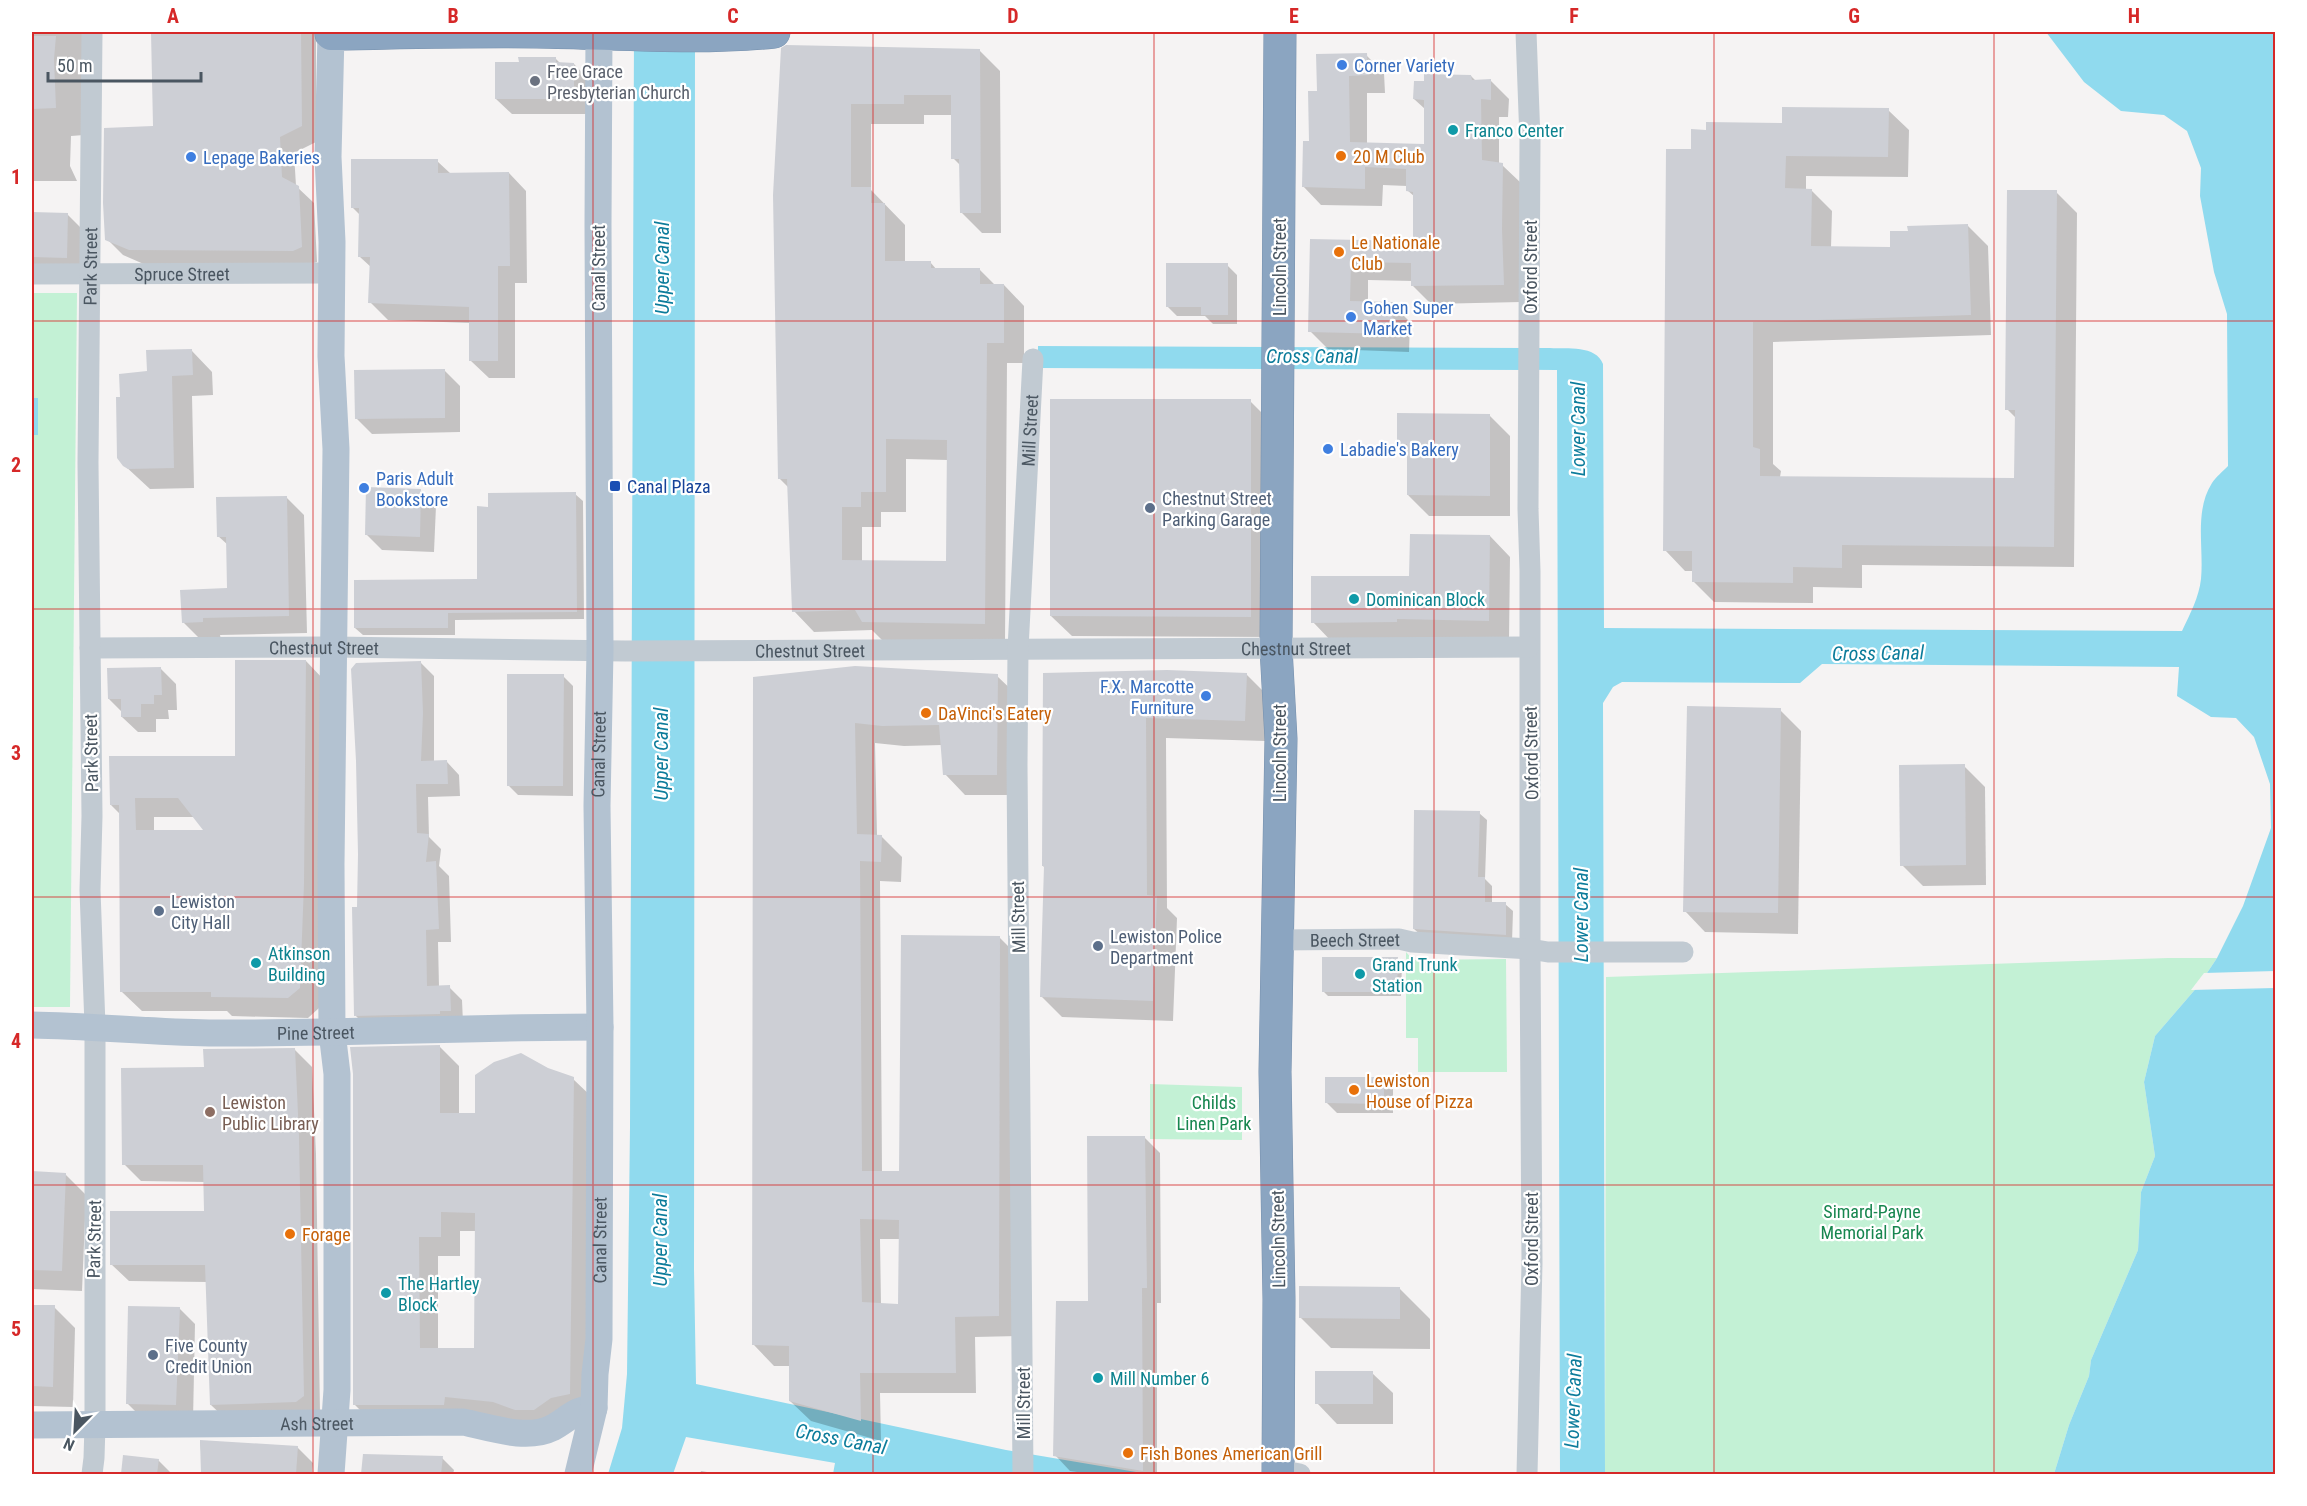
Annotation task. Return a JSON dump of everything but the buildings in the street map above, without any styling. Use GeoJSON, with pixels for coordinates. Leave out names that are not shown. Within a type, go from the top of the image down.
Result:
{"type":"FeatureCollection","features":[{"type":"Feature","properties":{"kind":"highway"},"geometry":{"type":"LineString","coordinates":[[331,33],[537,32],[709,35],[774,32]]}},
{"type":"Feature","properties":{"kind":"highway","name":"Lincoln Street"},"geometry":{"type":"LineString","coordinates":[[1280,32],[1276,648],[1281,739],[1275,1072],[1279,1299],[1286,1473]]}},
{"type":"Feature","properties":{"kind":"main road"},"geometry":{"type":"LineString","coordinates":[[331,33],[328,157],[332,242],[331,356],[336,449],[331,864],[332,1032],[337,1074],[336,1423],[331,1474]]}},
{"type":"Feature","properties":{"kind":"main road","name":"Canal Street"},"geometry":{"type":"LineString","coordinates":[[578,1474],[594,1408],[599,1339],[600,1027],[597,806],[612,651],[598,233],[606,34]]}},
{"type":"Feature","properties":{"kind":"main road","name":"Pine Street"},"geometry":{"type":"LineString","coordinates":[[32,1026],[95,1026],[209,1033],[600,1027]]}},
{"type":"Feature","properties":{"kind":"main road","name":"Ash Street"},"geometry":{"type":"LineString","coordinates":[[32,1425],[463,1422],[533,1433],[550,1429],[580,1409],[594,1408]]}},
{"type":"Feature","properties":{"kind":"street","name":"Park Street"},"geometry":{"type":"LineString","coordinates":[[92,32],[88,463],[92,816],[90,890],[95,1026],[95,1425],[92,1474]]}},
{"type":"Feature","properties":{"kind":"street","name":"Oxford Street"},"geometry":{"type":"LineString","coordinates":[[1526,32],[1530,151],[1531,819],[1539,950],[1527,1474]]}},
{"type":"Feature","properties":{"kind":"street","name":"Spruce Street"},"geometry":{"type":"LineString","coordinates":[[32,274],[332,273]]}},
{"type":"Feature","properties":{"kind":"street","name":"Mill Street"},"geometry":{"type":"LineString","coordinates":[[1023,1474],[1018,649],[1033,359]]}},
{"type":"Feature","properties":{"kind":"street","name":"Chestnut Street"},"geometry":{"type":"LineString","coordinates":[[90,648],[334,647],[612,651],[1529,647]]}},
{"type":"Feature","properties":{"kind":"street","name":"Beech Street"},"geometry":{"type":"LineString","coordinates":[[1277,940],[1399,939],[1412,942],[1539,950],[1683,952]]}},
{"type":"Feature","properties":{"kind":"green space"},"geometry":{"type":"Polygon","coordinates":[[[32,293],[77,293],[70,1007],[32,1007],[32,293]]]}},
{"type":"Feature","properties":{"kind":"green space"},"geometry":{"type":"Polygon","coordinates":[[[1406,952],[1413,960],[1506,959],[1507,1072],[1418,1072],[1418,1038],[1406,1038],[1406,952]]]}},
{"type":"Feature","properties":{"kind":"green space","name":"Simard-Payne Memorial Park"},"geometry":{"type":"Polygon","coordinates":[[[2217,958],[2199,985],[2155,1036],[2144,1082],[2155,1156],[2141,1192],[2138,1250],[2091,1360],[2089,1376],[2069,1425],[2054,1474],[1605,1474],[1606,977],[2217,958]]]}},
{"type":"Feature","properties":{"kind":"green space","name":"Childs Linen Park"},"geometry":{"type":"Polygon","coordinates":[[[1150,1084],[1242,1087],[1242,1140],[1150,1139],[1150,1084]]]}},
{"type":"Feature","properties":{"kind":"water"},"geometry":{"type":"Polygon","coordinates":[[[634,32],[695,32],[694,1269],[696,1384],[1006,1450],[1148,1474],[833,1474],[835,1463],[686,1437],[673,1474],[608,1474],[622,1428],[627,1374],[634,32]]]}},
{"type":"Feature","properties":{"kind":"water"},"geometry":{"type":"Polygon","coordinates":[[[2046,32],[2275,32],[2275,1474],[2054,1474],[2069,1425],[2089,1376],[2091,1360],[2138,1250],[2141,1192],[2155,1156],[2144,1082],[2155,1036],[2199,985],[2217,958],[2243,906],[2271,828],[2270,784],[2254,737],[2236,718],[2211,717],[2177,696],[2179,667],[1822,664],[1800,683],[1622,682],[1613,687],[1603,703],[1605,1474],[1560,1474],[1557,370],[1038,368],[1038,346],[1550,348],[1588,351],[1599,358],[1603,364],[1604,628],[2182,631],[2200,586],[2201,518],[2206,494],[2212,483],[2228,466],[2227,314],[2214,272],[2200,196],[2201,168],[2187,131],[2164,115],[2121,111],[2084,82],[2046,32]]]}},
{"type":"Feature","properties":{"kind":"water"},"geometry":{"type":"Polygon","coordinates":[[[32,398],[38,398],[38,435],[32,435],[32,398]]]}},
{"type":"Feature","properties":{"kind":"pier"},"geometry":{"type":"Polygon","coordinates":[[[2275,971],[2275,988],[2191,990],[2204,973],[2275,971]]]}},
{"type":"Feature","properties":{"kind":"place","name":"Corner Variety"},"geometry":{"type":"Point","coordinates":[1342,65]}},
{"type":"Feature","properties":{"kind":"place","name":"Free Grace Presbyterian Church"},"geometry":{"type":"Point","coordinates":[535,81]}},
{"type":"Feature","properties":{"kind":"place","name":"Franco Center"},"geometry":{"type":"Point","coordinates":[1453,130]}},
{"type":"Feature","properties":{"kind":"place","name":"20 M Club"},"geometry":{"type":"Point","coordinates":[1341,156]}},
{"type":"Feature","properties":{"kind":"place","name":"Lepage Bakeries"},"geometry":{"type":"Point","coordinates":[191,157]}},
{"type":"Feature","properties":{"kind":"place","name":"Le Nationale Club"},"geometry":{"type":"Point","coordinates":[1339,252]}},
{"type":"Feature","properties":{"kind":"place","name":"Gohen Super Market"},"geometry":{"type":"Point","coordinates":[1351,317]}},
{"type":"Feature","properties":{"kind":"place","name":"Labadie's Bakery"},"geometry":{"type":"Point","coordinates":[1328,449]}},
{"type":"Feature","properties":{"kind":"place","name":"Canal Plaza"},"geometry":{"type":"Point","coordinates":[615,486]}},
{"type":"Feature","properties":{"kind":"place","name":"Paris Adult Bookstore"},"geometry":{"type":"Point","coordinates":[364,488]}},
{"type":"Feature","properties":{"kind":"place","name":"Chestnut Street Parking Garage"},"geometry":{"type":"Point","coordinates":[1150,508]}},
{"type":"Feature","properties":{"kind":"place","name":"Dominican Block"},"geometry":{"type":"Point","coordinates":[1354,599]}},
{"type":"Feature","properties":{"kind":"place","name":"F.X. Marcotte Furniture"},"geometry":{"type":"Point","coordinates":[1206,696]}},
{"type":"Feature","properties":{"kind":"place","name":"DaVinci's Eatery"},"geometry":{"type":"Point","coordinates":[926,713]}},
{"type":"Feature","properties":{"kind":"place","name":"Lewiston City Hall"},"geometry":{"type":"Point","coordinates":[159,911]}},
{"type":"Feature","properties":{"kind":"place","name":"Lewiston Police Department"},"geometry":{"type":"Point","coordinates":[1098,946]}},
{"type":"Feature","properties":{"kind":"place","name":"Atkinson Building"},"geometry":{"type":"Point","coordinates":[256,963]}},
{"type":"Feature","properties":{"kind":"place","name":"Grand Trunk Station"},"geometry":{"type":"Point","coordinates":[1360,974]}},
{"type":"Feature","properties":{"kind":"place","name":"Lewiston House of Pizza"},"geometry":{"type":"Point","coordinates":[1354,1090]}},
{"type":"Feature","properties":{"kind":"place","name":"Lewiston Public Library"},"geometry":{"type":"Point","coordinates":[210,1112]}},
{"type":"Feature","properties":{"kind":"place","name":"Forage"},"geometry":{"type":"Point","coordinates":[290,1234]}},
{"type":"Feature","properties":{"kind":"place","name":"The Hartley Block"},"geometry":{"type":"Point","coordinates":[386,1293]}},
{"type":"Feature","properties":{"kind":"place","name":"Five County Credit Union"},"geometry":{"type":"Point","coordinates":[153,1355]}},
{"type":"Feature","properties":{"kind":"place","name":"Mill Number 6"},"geometry":{"type":"Point","coordinates":[1098,1378]}},
{"type":"Feature","properties":{"kind":"place","name":"Fish Bones American Grill"},"geometry":{"type":"Point","coordinates":[1128,1453]}},
{"type":"Feature","properties":{"kind":"water label","name":"Upper Canal"},"geometry":{"type":"Point","coordinates":[662,268]}},
{"type":"Feature","properties":{"kind":"water label","name":"Cross Canal"},"geometry":{"type":"Point","coordinates":[1312,356]}},
{"type":"Feature","properties":{"kind":"water label","name":"Lower Canal"},"geometry":{"type":"Point","coordinates":[1578,429]}},
{"type":"Feature","properties":{"kind":"water label","name":"Cross Canal"},"geometry":{"type":"Point","coordinates":[1878,653]}},
{"type":"Feature","properties":{"kind":"water label","name":"Upper Canal"},"geometry":{"type":"Point","coordinates":[661,754]}},
{"type":"Feature","properties":{"kind":"water label","name":"Lower Canal"},"geometry":{"type":"Point","coordinates":[1581,915]}},
{"type":"Feature","properties":{"kind":"water label","name":"Upper Canal"},"geometry":{"type":"Point","coordinates":[660,1240]}},
{"type":"Feature","properties":{"kind":"water label","name":"Lower Canal"},"geometry":{"type":"Point","coordinates":[1573,1401]}},
{"type":"Feature","properties":{"kind":"water label","name":"Cross Canal"},"geometry":{"type":"Point","coordinates":[841,1439]}}]}
